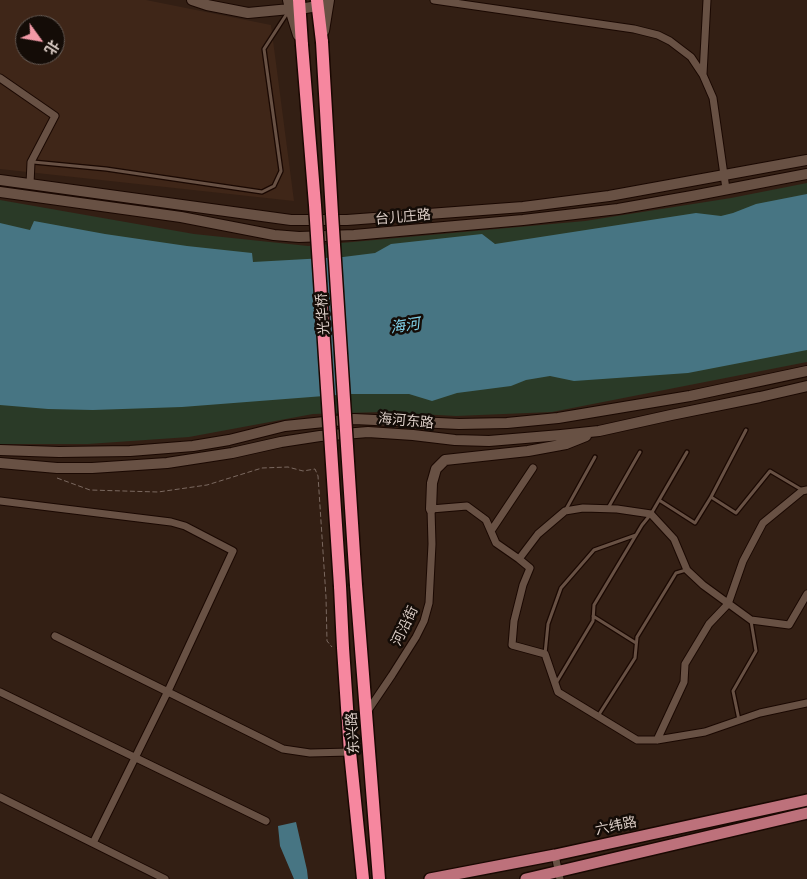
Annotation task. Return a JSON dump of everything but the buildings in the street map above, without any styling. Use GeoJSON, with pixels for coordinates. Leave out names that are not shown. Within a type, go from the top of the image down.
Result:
{"type":"FeatureCollection","features":[{"type":"Feature","properties":{"kind":"highway","name":"光华桥"},"geometry":{"type":"LineString","coordinates":[[321,2],[331,205],[356,585]]}},
{"type":"Feature","properties":{"kind":"highway","name":"光华桥"},"geometry":{"type":"LineString","coordinates":[[294,5],[302,45],[316,205],[340,586]]}},
{"type":"Feature","properties":{"kind":"highway","name":"东兴路"},"geometry":{"type":"LineString","coordinates":[[356,585],[380,879]]}},
{"type":"Feature","properties":{"kind":"highway","name":"东兴路"},"geometry":{"type":"LineString","coordinates":[[340,586],[350,752],[363,879]]}},
{"type":"Feature","properties":{"kind":"main road"},"geometry":{"type":"LineString","coordinates":[[192,0],[207,5],[248,12],[321,2]]}},
{"type":"Feature","properties":{"kind":"main road","name":"台儿庄路"},"geometry":{"type":"LineString","coordinates":[[0,180],[291,220],[347,220],[523,207],[609,196],[807,160]]}},
{"type":"Feature","properties":{"kind":"main road","name":"台儿庄路"},"geometry":{"type":"LineString","coordinates":[[0,192],[181,217],[274,235],[299,237],[354,235],[523,220],[618,209],[807,174]]}},
{"type":"Feature","properties":{"kind":"main road","name":"海河东路"},"geometry":{"type":"LineString","coordinates":[[0,450],[130,452],[193,446],[229,440],[285,426],[354,419],[459,424],[507,423],[558,418],[690,396],[807,371]]}},
{"type":"Feature","properties":{"kind":"main road","name":"海河东路"},"geometry":{"type":"LineString","coordinates":[[0,463],[57,468],[167,464],[232,453],[281,442],[320,436],[368,432],[455,440],[489,441],[599,431],[807,386]]}},
{"type":"Feature","properties":{"kind":"main road"},"geometry":{"type":"LineString","coordinates":[[431,509],[432,483],[436,469],[445,460],[566,444],[599,431]]}},
{"type":"Feature","properties":{"kind":"main road","name":"六纬路"},"geometry":{"type":"LineString","coordinates":[[430,879],[555,855],[807,800]]}},
{"type":"Feature","properties":{"kind":"main road"},"geometry":{"type":"LineString","coordinates":[[526,879],[559,876],[807,813]]}},
{"type":"Feature","properties":{"kind":"street"},"geometry":{"type":"LineString","coordinates":[[434,0],[634,29],[658,35],[670,41],[691,58],[703,75],[712,98],[726,189]]}},
{"type":"Feature","properties":{"kind":"street"},"geometry":{"type":"LineString","coordinates":[[703,75],[707,0]]}},
{"type":"Feature","properties":{"kind":"street"},"geometry":{"type":"LineString","coordinates":[[0,78],[55,116],[31,162],[30,184]]}},
{"type":"Feature","properties":{"kind":"street"},"geometry":{"type":"LineString","coordinates":[[491,531],[533,468]]}},
{"type":"Feature","properties":{"kind":"street"},"geometry":{"type":"LineString","coordinates":[[657,740],[684,682],[684,664],[709,624],[728,604],[743,562],[763,523],[805,490]]}},
{"type":"Feature","properties":{"kind":"street"},"geometry":{"type":"LineString","coordinates":[[0,501],[171,522],[185,526],[233,551],[168,691],[93,843]]}},
{"type":"Feature","properties":{"kind":"street"},"geometry":{"type":"LineString","coordinates":[[431,509],[467,506],[486,520],[496,544],[530,568],[514,620],[512,644],[545,654],[558,692],[637,740],[657,740],[705,732],[760,713],[807,703]]}},
{"type":"Feature","properties":{"kind":"street"},"geometry":{"type":"LineString","coordinates":[[519,559],[538,534],[565,510],[583,508],[608,509],[651,514],[674,539],[687,570],[703,585],[751,620],[789,625],[807,594]]}},
{"type":"Feature","properties":{"kind":"street","name":"河沿街"},"geometry":{"type":"LineString","coordinates":[[366,712],[397,668],[424,621],[429,603],[432,544],[431,509]]}},
{"type":"Feature","properties":{"kind":"street"},"geometry":{"type":"LineString","coordinates":[[55,636],[284,748],[310,753],[350,752]]}},
{"type":"Feature","properties":{"kind":"street"},"geometry":{"type":"LineString","coordinates":[[0,692],[266,820]]}},
{"type":"Feature","properties":{"kind":"street"},"geometry":{"type":"LineString","coordinates":[[0,797],[165,879]]}},
{"type":"Feature","properties":{"kind":"street"},"geometry":{"type":"LineString","coordinates":[[555,855],[559,876]]}},
{"type":"Feature","properties":{"kind":"lane"},"geometry":{"type":"LineString","coordinates":[[31,162],[106,169],[262,192],[274,186],[280,171],[264,49],[294,5]]}},
{"type":"Feature","properties":{"kind":"lane"},"geometry":{"type":"LineString","coordinates":[[659,500],[695,522],[746,430]]}},
{"type":"Feature","properties":{"kind":"lane"},"geometry":{"type":"LineString","coordinates":[[608,509],[640,452]]}},
{"type":"Feature","properties":{"kind":"lane"},"geometry":{"type":"LineString","coordinates":[[555,684],[593,621],[594,605],[687,452]]}},
{"type":"Feature","properties":{"kind":"lane"},"geometry":{"type":"LineString","coordinates":[[565,510],[595,457]]}},
{"type":"Feature","properties":{"kind":"lane"},"geometry":{"type":"LineString","coordinates":[[710,497],[736,512],[770,471],[805,490]]}},
{"type":"Feature","properties":{"kind":"lane"},"geometry":{"type":"LineString","coordinates":[[545,654],[548,624],[561,588],[594,550],[636,534]]}},
{"type":"Feature","properties":{"kind":"lane"},"geometry":{"type":"LineString","coordinates":[[598,716],[634,658],[637,636],[676,573],[687,570]]}},
{"type":"Feature","properties":{"kind":"lane"},"geometry":{"type":"LineString","coordinates":[[593,616],[636,643]]}},
{"type":"Feature","properties":{"kind":"lane"},"geometry":{"type":"LineString","coordinates":[[739,720],[733,690],[756,650],[751,620]]}},
{"type":"Feature","properties":{"kind":"path"},"geometry":{"type":"LineString","coordinates":[[55,477],[90,490],[158,492],[207,485],[262,468],[288,467],[303,471],[315,469],[318,476],[328,641],[332,648],[343,648]]}},
{"type":"Feature","properties":{"kind":"shaded area"},"geometry":{"type":"Polygon","coordinates":[[[0,0],[146,0],[271,25],[294,201],[0,169],[0,0]]]}},
{"type":"Feature","properties":{"kind":"green space"},"geometry":{"type":"Polygon","coordinates":[[[807,183],[807,362],[552,412],[456,416],[382,412],[313,414],[189,437],[88,444],[0,444],[0,200],[194,234],[308,246],[585,221],[731,198],[807,183]]]}},
{"type":"Feature","properties":{"kind":"water","name":"海河"},"geometry":{"type":"Polygon","coordinates":[[[807,194],[807,350],[688,373],[574,381],[550,376],[526,380],[511,386],[457,393],[432,401],[409,394],[350,394],[182,407],[93,410],[0,405],[0,223],[30,230],[34,221],[105,234],[252,253],[253,262],[343,257],[375,253],[391,244],[482,234],[495,244],[696,213],[721,216],[756,204],[807,194]]]}},
{"type":"Feature","properties":{"kind":"water"},"geometry":{"type":"Polygon","coordinates":[[[296,822],[308,879],[294,879],[280,846],[278,826],[296,822]]]}}]}
